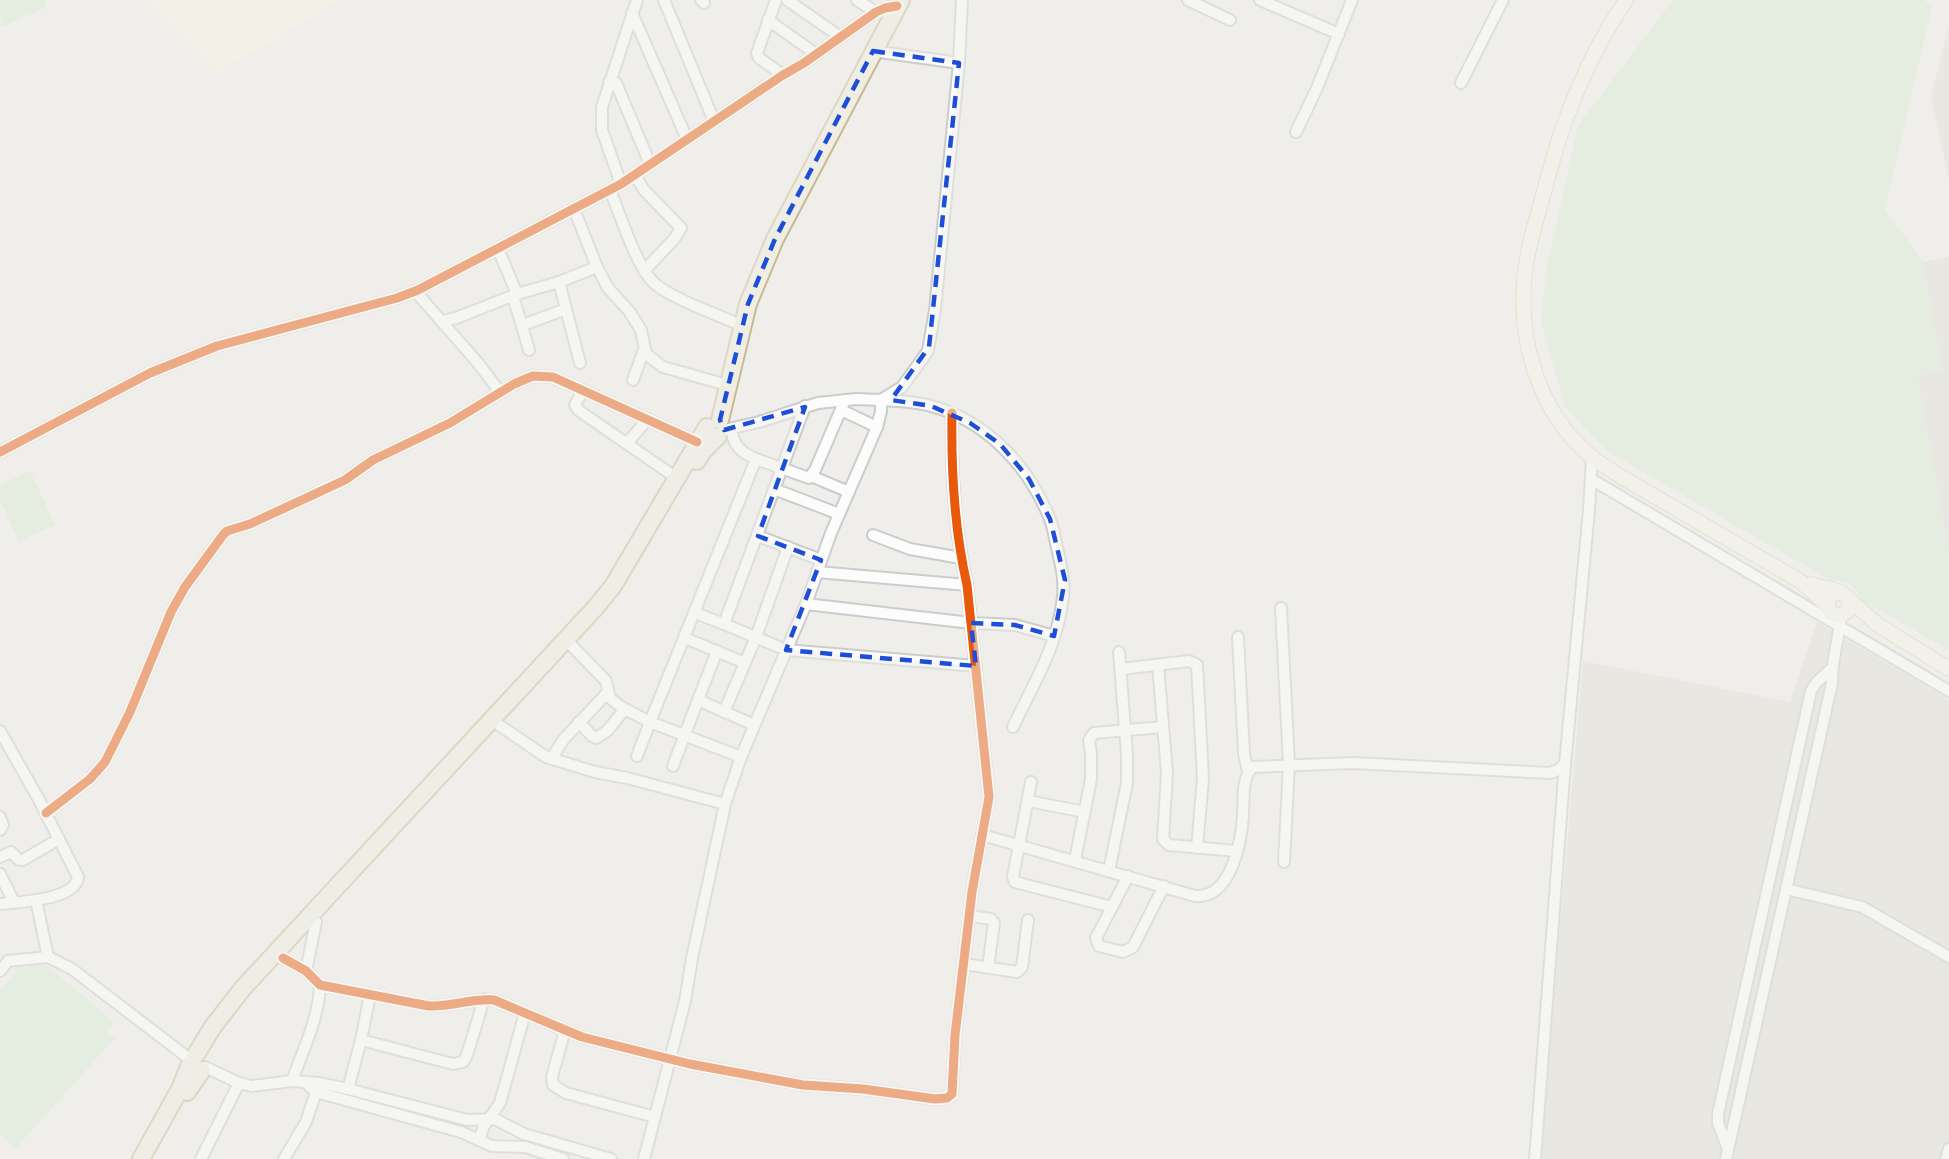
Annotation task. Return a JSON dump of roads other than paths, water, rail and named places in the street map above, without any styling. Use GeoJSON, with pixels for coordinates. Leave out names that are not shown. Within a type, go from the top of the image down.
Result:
{"type":"FeatureCollection","features":[{"type":"Feature","properties":{"kind":"highway"},"geometry":{"type":"LineString","coordinates":[[141,1159],[181,1087],[235,1012],[594,622],[619,589],[702,452],[720,428],[727,385],[748,304],[775,239],[899,3]]}},
{"type":"Feature","properties":{"kind":"highway"},"geometry":{"type":"LineString","coordinates":[[152,1159],[189,1090],[198,1063],[217,1021],[243,988],[592,612],[613,586],[678,479],[697,442],[720,428]]}},
{"type":"Feature","properties":{"kind":"main road"},"geometry":{"type":"LineString","coordinates":[[1626,0],[1598,45],[1571,102],[1548,173],[1532,235],[1525,272],[1523,322],[1529,356],[1538,380],[1560,421],[1592,458],[1800,581],[1820,597],[1831,613],[1841,619],[1856,617],[1878,625]]}},
{"type":"Feature","properties":{"kind":"main road"},"geometry":{"type":"LineString","coordinates":[[1800,581],[1844,596],[1878,625],[1949,669]]}},
{"type":"Feature","properties":{"kind":"main road"},"geometry":{"type":"LineString","coordinates":[[1841,619],[1849,610],[1844,596]]}},
{"type":"Feature","properties":{"kind":"main road"},"geometry":{"type":"LineString","coordinates":[[1827,605],[1829,598],[1844,596]]}},
{"type":"Feature","properties":{"kind":"street"},"geometry":{"type":"LineString","coordinates":[[621,184],[602,130],[602,107],[637,0]]}},
{"type":"Feature","properties":{"kind":"street"},"geometry":{"type":"LineString","coordinates":[[664,0],[714,121]]}},
{"type":"Feature","properties":{"kind":"street"},"geometry":{"type":"LineString","coordinates":[[776,0],[757,53],[759,58],[783,75]]}},
{"type":"Feature","properties":{"kind":"street"},"geometry":{"type":"LineString","coordinates":[[787,0],[839,36]]}},
{"type":"Feature","properties":{"kind":"street"},"geometry":{"type":"LineString","coordinates":[[857,0],[876,12]]}},
{"type":"Feature","properties":{"kind":"street"},"geometry":{"type":"LineString","coordinates":[[881,400],[902,387],[929,347],[935,310],[959,63],[962,0]]}},
{"type":"Feature","properties":{"kind":"street"},"geometry":{"type":"LineString","coordinates":[[1188,0],[1230,20]]}},
{"type":"Feature","properties":{"kind":"street"},"geometry":{"type":"LineString","coordinates":[[1260,0],[1339,34]]}},
{"type":"Feature","properties":{"kind":"street"},"geometry":{"type":"LineString","coordinates":[[1296,132],[1317,88],[1352,0]]}},
{"type":"Feature","properties":{"kind":"street"},"geometry":{"type":"LineString","coordinates":[[1461,84],[1503,0]]}},
{"type":"Feature","properties":{"kind":"street"},"geometry":{"type":"LineString","coordinates":[[0,452],[150,373],[217,346],[397,298],[415,291],[621,184],[816,54],[839,36],[876,12],[899,3]]}},
{"type":"Feature","properties":{"kind":"street"},"geometry":{"type":"LineString","coordinates":[[632,13],[687,140]]}},
{"type":"Feature","properties":{"kind":"street"},"geometry":{"type":"LineString","coordinates":[[768,20],[816,54]]}},
{"type":"Feature","properties":{"kind":"street"},"geometry":{"type":"LineString","coordinates":[[873,51],[959,63]]}},
{"type":"Feature","properties":{"kind":"street"},"geometry":{"type":"LineString","coordinates":[[609,82],[616,83],[650,164]]}},
{"type":"Feature","properties":{"kind":"street"},"geometry":{"type":"LineString","coordinates":[[634,175],[644,190],[681,228],[675,238],[644,271]]}},
{"type":"Feature","properties":{"kind":"street"},"geometry":{"type":"LineString","coordinates":[[610,190],[644,271],[653,282],[666,291],[742,326]]}},
{"type":"Feature","properties":{"kind":"street"},"geometry":{"type":"LineString","coordinates":[[574,208],[597,267],[608,288],[629,311],[644,338],[644,350],[633,380]]}},
{"type":"Feature","properties":{"kind":"street"},"geometry":{"type":"LineString","coordinates":[[498,249],[515,295],[529,350]]}},
{"type":"Feature","properties":{"kind":"street"},"geometry":{"type":"LineString","coordinates":[[442,321],[597,267]]}},
{"type":"Feature","properties":{"kind":"street"},"geometry":{"type":"LineString","coordinates":[[559,282],[580,363]]}},
{"type":"Feature","properties":{"kind":"street"},"geometry":{"type":"LineString","coordinates":[[415,291],[478,363],[500,392]]}},
{"type":"Feature","properties":{"kind":"street"},"geometry":{"type":"LineString","coordinates":[[523,325],[566,309]]}},
{"type":"Feature","properties":{"kind":"street"},"geometry":{"type":"LineString","coordinates":[[644,350],[649,357],[663,367],[727,385]]}},
{"type":"Feature","properties":{"kind":"street"},"geometry":{"type":"LineString","coordinates":[[46,813],[90,779],[105,762],[130,712],[171,612],[185,587],[227,531],[250,524],[345,480],[374,460],[450,423],[500,392],[533,376],[553,377],[697,442]]}},
{"type":"Feature","properties":{"kind":"street"},"geometry":{"type":"LineString","coordinates":[[584,390],[575,405],[578,410],[678,479]]}},
{"type":"Feature","properties":{"kind":"street"},"geometry":{"type":"LineString","coordinates":[[644,1159],[685,1001],[725,804],[741,757],[806,604],[839,514],[877,427],[881,400]]}},
{"type":"Feature","properties":{"kind":"street"},"geometry":{"type":"LineString","coordinates":[[720,428],[759,422],[805,406],[843,405],[881,400],[923,404],[952,413],[1000,444],[1012,456],[1040,497],[1050,519],[1065,580],[1054,636],[1039,677],[1012,727]]}},
{"type":"Feature","properties":{"kind":"street"},"geometry":{"type":"LineString","coordinates":[[843,405],[877,427]]}},
{"type":"Feature","properties":{"kind":"street"},"geometry":{"type":"LineString","coordinates":[[811,476],[843,405]]}},
{"type":"Feature","properties":{"kind":"street"},"geometry":{"type":"LineString","coordinates":[[724,624],[805,406]]}},
{"type":"Feature","properties":{"kind":"street"},"geometry":{"type":"LineString","coordinates":[[283,958],[306,971],[320,985],[442,1007],[484,999],[494,1000],[582,1037],[621,1049],[720,1070],[803,1084],[864,1089],[935,1099],[947,1098],[952,1094],[955,1035],[989,789],[967,585],[961,558],[954,495],[952,413]]}},
{"type":"Feature","properties":{"kind":"street"},"geometry":{"type":"LineString","coordinates":[[627,443],[648,418]]}},
{"type":"Feature","properties":{"kind":"street"},"geometry":{"type":"LineString","coordinates":[[720,428],[738,449],[756,459],[806,477],[811,476],[849,492]]}},
{"type":"Feature","properties":{"kind":"street"},"geometry":{"type":"LineString","coordinates":[[1535,1159],[1565,764],[1592,458]]}},
{"type":"Feature","properties":{"kind":"street"},"geometry":{"type":"LineString","coordinates":[[637,756],[756,459]]}},
{"type":"Feature","properties":{"kind":"street"},"geometry":{"type":"LineString","coordinates":[[1591,479],[1841,619],[1949,691]]}},
{"type":"Feature","properties":{"kind":"street"},"geometry":{"type":"LineString","coordinates":[[774,489],[839,514]]}},
{"type":"Feature","properties":{"kind":"street"},"geometry":{"type":"LineString","coordinates":[[873,535],[910,549],[961,558]]}},
{"type":"Feature","properties":{"kind":"street"},"geometry":{"type":"LineString","coordinates":[[758,536],[821,560]]}},
{"type":"Feature","properties":{"kind":"street"},"geometry":{"type":"LineString","coordinates":[[724,712],[756,637],[788,547]]}},
{"type":"Feature","properties":{"kind":"street"},"geometry":{"type":"LineString","coordinates":[[818,572],[967,585]]}},
{"type":"Feature","properties":{"kind":"street"},"geometry":{"type":"LineString","coordinates":[[806,604],[971,623],[1015,625],[1054,636]]}},
{"type":"Feature","properties":{"kind":"street"},"geometry":{"type":"LineString","coordinates":[[1281,608],[1289,764],[1284,862]]}},
{"type":"Feature","properties":{"kind":"street"},"geometry":{"type":"LineString","coordinates":[[695,613],[786,650],[976,666]]}},
{"type":"Feature","properties":{"kind":"street"},"geometry":{"type":"LineString","coordinates":[[1727,1154],[1832,683],[1831,669],[1841,619]]}},
{"type":"Feature","properties":{"kind":"street"},"geometry":{"type":"LineString","coordinates":[[982,835],[1020,844],[1195,896],[1213,893],[1224,884],[1236,851],[1242,828],[1248,771],[1244,754],[1238,637]]}},
{"type":"Feature","properties":{"kind":"street"},"geometry":{"type":"LineString","coordinates":[[685,638],[745,663]]}},
{"type":"Feature","properties":{"kind":"street"},"geometry":{"type":"LineString","coordinates":[[572,646],[606,681],[610,698],[625,709],[650,722],[741,757]]}},
{"type":"Feature","properties":{"kind":"street"},"geometry":{"type":"LineString","coordinates":[[673,766],[717,651]]}},
{"type":"Feature","properties":{"kind":"street"},"geometry":{"type":"LineString","coordinates":[[1109,871],[1127,783],[1119,652]]}},
{"type":"Feature","properties":{"kind":"street"},"geometry":{"type":"LineString","coordinates":[[1121,669],[1189,661],[1195,663],[1203,778],[1197,848]]}},
{"type":"Feature","properties":{"kind":"street"},"geometry":{"type":"LineString","coordinates":[[1158,665],[1167,773],[1163,839],[1169,845],[1236,851]]}},
{"type":"Feature","properties":{"kind":"street"},"geometry":{"type":"LineString","coordinates":[[1727,1154],[1718,1123],[1720,1103],[1811,691],[1831,669]]}},
{"type":"Feature","properties":{"kind":"street"},"geometry":{"type":"LineString","coordinates":[[551,759],[579,722],[608,692]]}},
{"type":"Feature","properties":{"kind":"street"},"geometry":{"type":"LineString","coordinates":[[698,700],[754,725]]}},
{"type":"Feature","properties":{"kind":"street"},"geometry":{"type":"LineString","coordinates":[[579,722],[596,738],[607,731],[625,709]]}},
{"type":"Feature","properties":{"kind":"street"},"geometry":{"type":"LineString","coordinates":[[499,725],[551,759],[725,804]]}},
{"type":"Feature","properties":{"kind":"street"},"geometry":{"type":"LineString","coordinates":[[1075,860],[1091,779],[1089,737],[1094,733],[1163,727]]}},
{"type":"Feature","properties":{"kind":"street"},"geometry":{"type":"LineString","coordinates":[[0,731],[3,743],[46,813],[76,872],[78,882],[63,894],[0,904]]}},
{"type":"Feature","properties":{"kind":"street"},"geometry":{"type":"LineString","coordinates":[[1248,771],[1257,766],[1353,763],[1550,773],[1565,764]]}},
{"type":"Feature","properties":{"kind":"street"},"geometry":{"type":"LineString","coordinates":[[1031,782],[1013,878],[1015,882],[1112,907]]}},
{"type":"Feature","properties":{"kind":"street"},"geometry":{"type":"LineString","coordinates":[[1028,801],[1085,812]]}},
{"type":"Feature","properties":{"kind":"street"},"geometry":{"type":"LineString","coordinates":[[0,817],[3,825],[0,830]]}},
{"type":"Feature","properties":{"kind":"street"},"geometry":{"type":"LineString","coordinates":[[0,857],[11,852],[18,860],[23,860],[59,839]]}},
{"type":"Feature","properties":{"kind":"street"},"geometry":{"type":"LineString","coordinates":[[0,874],[14,902]]}},
{"type":"Feature","properties":{"kind":"street"},"geometry":{"type":"LineString","coordinates":[[1128,876],[1096,938],[1096,943],[1101,947],[1119,952],[1133,947],[1164,886]]}},
{"type":"Feature","properties":{"kind":"street"},"geometry":{"type":"LineString","coordinates":[[1786,889],[1862,907],[1949,957]]}},
{"type":"Feature","properties":{"kind":"street"},"geometry":{"type":"LineString","coordinates":[[36,900],[48,957]]}},
{"type":"Feature","properties":{"kind":"street"},"geometry":{"type":"LineString","coordinates":[[970,916],[991,919],[994,923],[988,968]]}},
{"type":"Feature","properties":{"kind":"street"},"geometry":{"type":"LineString","coordinates":[[964,964],[1017,972],[1022,967],[1028,920]]}},
{"type":"Feature","properties":{"kind":"street"},"geometry":{"type":"LineString","coordinates":[[306,971],[316,922]]}},
{"type":"Feature","properties":{"kind":"street"},"geometry":{"type":"LineString","coordinates":[[0,971],[4,962],[48,957],[72,969],[198,1063],[239,1083],[258,1086],[292,1081],[305,1082],[461,1132],[497,1146],[525,1147],[564,1159]]}},
{"type":"Feature","properties":{"kind":"street"},"geometry":{"type":"LineString","coordinates":[[292,1081],[314,1020],[320,985]]}},
{"type":"Feature","properties":{"kind":"street"},"geometry":{"type":"LineString","coordinates":[[348,1089],[370,995]]}},
{"type":"Feature","properties":{"kind":"street"},"geometry":{"type":"LineString","coordinates":[[361,1040],[453,1064],[461,1063],[471,1046],[484,999]]}},
{"type":"Feature","properties":{"kind":"street"},"geometry":{"type":"LineString","coordinates":[[479,1140],[481,1132],[500,1103],[525,1013]]}},
{"type":"Feature","properties":{"kind":"street"},"geometry":{"type":"LineString","coordinates":[[565,1030],[552,1077],[553,1085],[566,1093],[655,1117]]}},
{"type":"Feature","properties":{"kind":"street"},"geometry":{"type":"LineString","coordinates":[[201,1159],[239,1083]]}},
{"type":"Feature","properties":{"kind":"street"},"geometry":{"type":"LineString","coordinates":[[318,1087],[348,1089],[467,1120],[495,1119],[524,1134],[611,1159]]}},
{"type":"Feature","properties":{"kind":"street"},"geometry":{"type":"LineString","coordinates":[[285,1159],[306,1122],[318,1087]]}},
{"type":"Feature","properties":{"kind":"street"},"geometry":{"type":"LineString","coordinates":[[497,1146],[505,1131],[500,1103]]}},
{"type":"Feature","properties":{"kind":"street"},"geometry":{"type":"LineString","coordinates":[[1946,1159],[1949,1149]]}}]}
